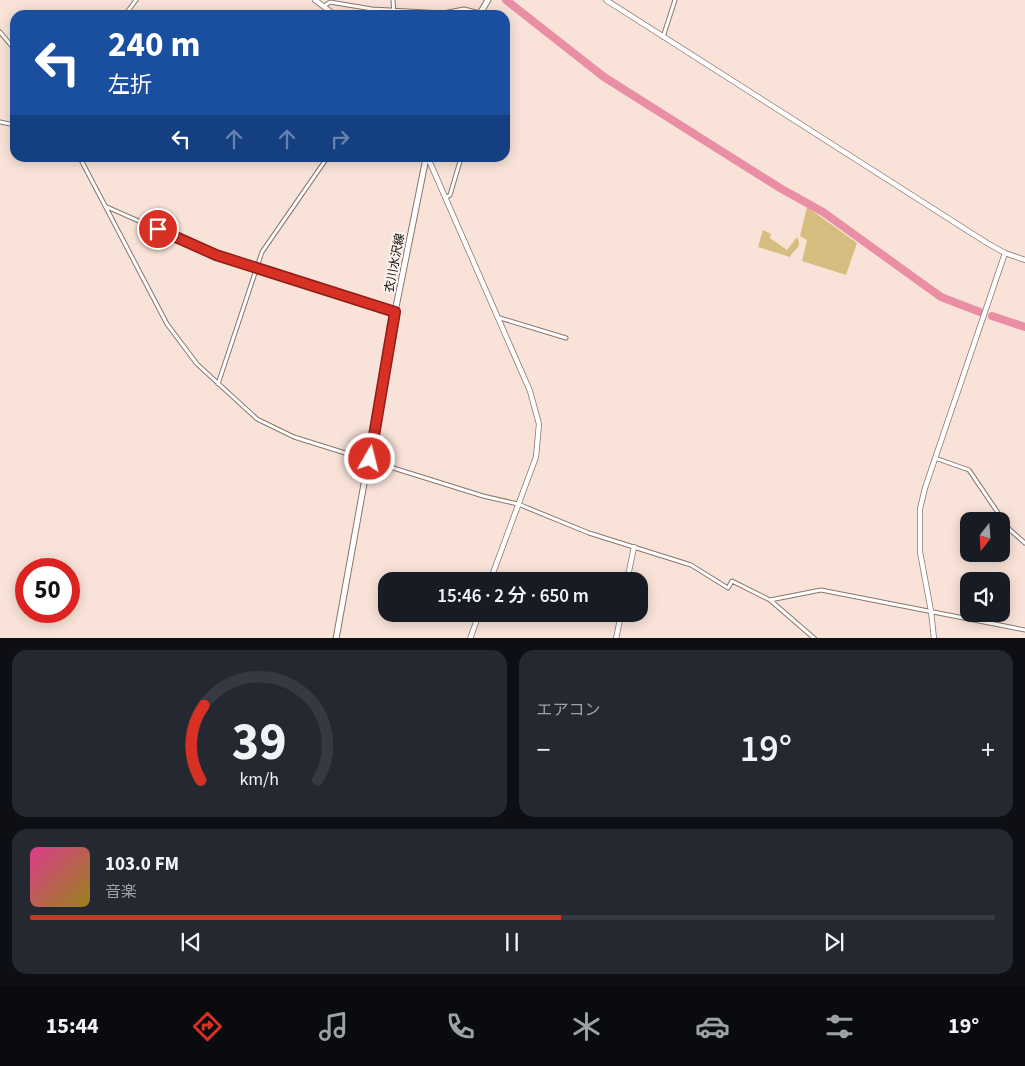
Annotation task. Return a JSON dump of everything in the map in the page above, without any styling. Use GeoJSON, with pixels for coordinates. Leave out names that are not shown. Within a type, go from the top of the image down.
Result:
{"type":"FeatureCollection","features":[{"type":"Feature","properties":{"kind":"main road","name":"衣川水沢線"},"geometry":{"type":"LineString","coordinates":[[336,638],[370,459],[395,312],[426,162]]}},
{"type":"Feature","properties":{"kind":"street"},"geometry":{"type":"LineString","coordinates":[[315,0],[329,10]]}},
{"type":"Feature","properties":{"kind":"street"},"geometry":{"type":"LineString","coordinates":[[324,6],[330,2],[360,8],[394,10],[394,0]]}},
{"type":"Feature","properties":{"kind":"street"},"geometry":{"type":"LineString","coordinates":[[606,0],[1005,253],[1025,260]]}},
{"type":"Feature","properties":{"kind":"street"},"geometry":{"type":"LineString","coordinates":[[663,37],[675,0]]}},
{"type":"Feature","properties":{"kind":"street"},"geometry":{"type":"LineString","coordinates":[[0,32],[10,44]]}},
{"type":"Feature","properties":{"kind":"street"},"geometry":{"type":"LineString","coordinates":[[82,162],[167,324],[192,359],[257,419],[294,437],[370,459],[483,496],[518,504],[588,533],[691,565],[728,588],[732,581],[770,600],[815,638]]}},
{"type":"Feature","properties":{"kind":"street"},"geometry":{"type":"LineString","coordinates":[[218,384],[260,257],[269,241],[324,162]]}},
{"type":"Feature","properties":{"kind":"street"},"geometry":{"type":"LineString","coordinates":[[429,162],[500,318],[530,390],[539,424],[536,457],[493,572]]}},
{"type":"Feature","properties":{"kind":"street"},"geometry":{"type":"LineString","coordinates":[[445,198],[450,195],[460,162]]}},
{"type":"Feature","properties":{"kind":"street"},"geometry":{"type":"LineString","coordinates":[[106,206],[216,255],[395,312]]}},
{"type":"Feature","properties":{"kind":"street"},"geometry":{"type":"LineString","coordinates":[[934,638],[920,552],[919,534],[923,495],[1005,253]]}},
{"type":"Feature","properties":{"kind":"street"},"geometry":{"type":"LineString","coordinates":[[500,318],[566,338]]}},
{"type":"Feature","properties":{"kind":"street"},"geometry":{"type":"LineString","coordinates":[[935,458],[969,470],[1009,529],[1025,543]]}},
{"type":"Feature","properties":{"kind":"street"},"geometry":{"type":"LineString","coordinates":[[629,572],[634,547]]}},
{"type":"Feature","properties":{"kind":"street"},"geometry":{"type":"LineString","coordinates":[[770,600],[821,590],[1025,630]]}},
{"type":"Feature","properties":{"kind":"street"},"geometry":{"type":"LineString","coordinates":[[470,638],[476,622]]}},
{"type":"Feature","properties":{"kind":"street"},"geometry":{"type":"LineString","coordinates":[[616,638],[619,622]]}},
{"type":"Feature","properties":{"kind":"shaded area"},"geometry":{"type":"Polygon","coordinates":[[[807,207],[857,243],[846,275],[802,261],[807,240],[800,236],[807,207]]]}},
{"type":"Feature","properties":{"kind":"shaded area"},"geometry":{"type":"Polygon","coordinates":[[[763,230],[771,234],[770,238],[787,250],[797,237],[799,245],[790,257],[758,247],[763,230]]]}},
{"type":"Feature","properties":{"kind":"waterway"},"geometry":{"type":"LineString","coordinates":[[506,0],[604,77],[780,188],[823,212],[941,297],[980,312]]}},
{"type":"Feature","properties":{"kind":"waterway"},"geometry":{"type":"LineString","coordinates":[[992,316],[1025,327]]}},
{"type":"Feature","properties":{"kind":"route"},"geometry":{"type":"LineString","coordinates":[[158,229],[216,255],[395,312],[370,459]]}}]}
